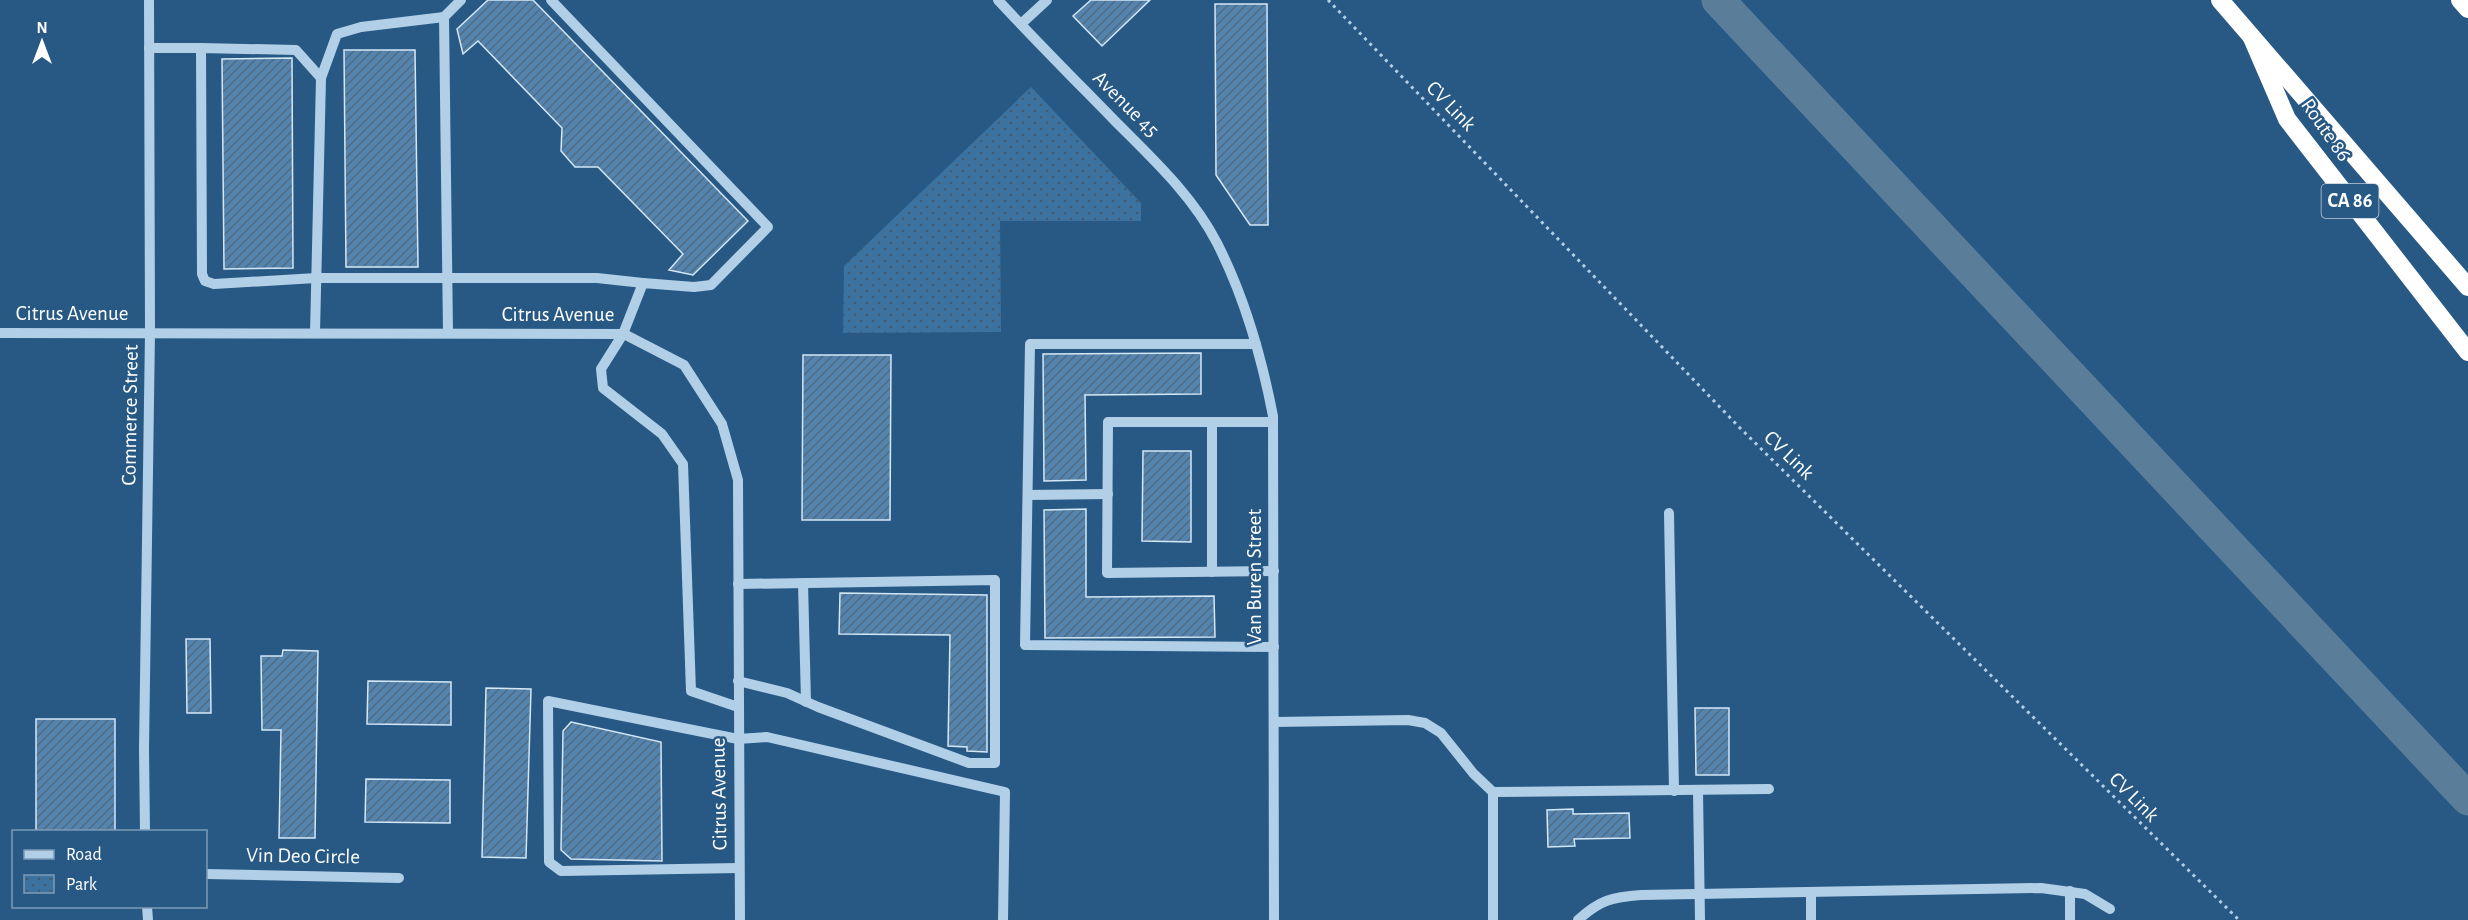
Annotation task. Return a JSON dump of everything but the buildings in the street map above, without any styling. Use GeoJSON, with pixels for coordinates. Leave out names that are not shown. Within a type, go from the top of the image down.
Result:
{"type":"FeatureCollection","features":[{"type":"Feature","properties":{"kind":"highway"},"geometry":{"type":"LineString","coordinates":[[2220,0],[2468,287]]}},
{"type":"Feature","properties":{"kind":"highway"},"geometry":{"type":"LineString","coordinates":[[2460,0],[2468,9]]}},
{"type":"Feature","properties":{"kind":"highway","name":"Route 86"},"geometry":{"type":"LineString","coordinates":[[2252,38],[2287,119],[2468,352]]}},
{"type":"Feature","properties":{"kind":"street","name":"Commerce Street"},"geometry":{"type":"LineString","coordinates":[[145,830],[144,749],[150,332],[148,0]]}},
{"type":"Feature","properties":{"kind":"street"},"geometry":{"type":"LineString","coordinates":[[315,333],[321,78],[337,34],[361,27],[444,17],[461,0]]}},
{"type":"Feature","properties":{"kind":"street"},"geometry":{"type":"LineString","coordinates":[[201,48],[202,274],[205,281],[214,284],[316,278],[597,278],[694,287],[711,285],[768,227],[550,0]]}},
{"type":"Feature","properties":{"kind":"street","name":"Avenue 45"},"geometry":{"type":"LineString","coordinates":[[998,0],[1159,166],[1191,203],[1217,243]]}},
{"type":"Feature","properties":{"kind":"street"},"geometry":{"type":"LineString","coordinates":[[1021,24],[1047,0]]}},
{"type":"Feature","properties":{"kind":"street"},"geometry":{"type":"LineString","coordinates":[[444,17],[448,333]]}},
{"type":"Feature","properties":{"kind":"street"},"geometry":{"type":"LineString","coordinates":[[149,48],[296,50],[321,78]]}},
{"type":"Feature","properties":{"kind":"street","name":"Van Buren Street"},"geometry":{"type":"LineString","coordinates":[[1217,243],[1264,369],[1273,422],[1274,920]]}},
{"type":"Feature","properties":{"kind":"street"},"geometry":{"type":"LineString","coordinates":[[643,283],[623,334],[601,369],[603,388],[662,434],[683,464],[691,691],[738,707]]}},
{"type":"Feature","properties":{"kind":"street","name":"Citrus Avenue"},"geometry":{"type":"LineString","coordinates":[[0,333],[623,334],[684,365],[722,424],[738,480],[740,920]]}},
{"type":"Feature","properties":{"kind":"street"},"geometry":{"type":"LineString","coordinates":[[1256,344],[1030,344],[1025,645],[1274,647]]}},
{"type":"Feature","properties":{"kind":"street"},"geometry":{"type":"LineString","coordinates":[[1273,422],[1108,422],[1107,573],[1274,572]]}},
{"type":"Feature","properties":{"kind":"street"},"geometry":{"type":"LineString","coordinates":[[1212,422],[1212,572]]}},
{"type":"Feature","properties":{"kind":"street"},"geometry":{"type":"LineString","coordinates":[[1028,495],[1108,494]]}},
{"type":"Feature","properties":{"kind":"street"},"geometry":{"type":"LineString","coordinates":[[1670,513],[1674,791]]}},
{"type":"Feature","properties":{"kind":"street"},"geometry":{"type":"LineString","coordinates":[[738,584],[995,580],[995,763],[969,762],[786,693],[738,681]]}},
{"type":"Feature","properties":{"kind":"street"},"geometry":{"type":"LineString","coordinates":[[803,583],[806,702]]}},
{"type":"Feature","properties":{"kind":"street"},"geometry":{"type":"LineString","coordinates":[[740,868],[561,871],[549,862],[548,701],[738,739],[767,737],[1005,792],[1003,920]]}},
{"type":"Feature","properties":{"kind":"street"},"geometry":{"type":"LineString","coordinates":[[1274,722],[1408,720],[1425,723],[1441,733],[1473,773],[1493,792],[1769,789]]}},
{"type":"Feature","properties":{"kind":"street"},"geometry":{"type":"LineString","coordinates":[[1698,791],[1700,920]]}},
{"type":"Feature","properties":{"kind":"street"},"geometry":{"type":"LineString","coordinates":[[1493,792],[1493,920]]}},
{"type":"Feature","properties":{"kind":"street","name":"Vin Deo Circle"},"geometry":{"type":"LineString","coordinates":[[207,874],[399,878]]}},
{"type":"Feature","properties":{"kind":"street"},"geometry":{"type":"LineString","coordinates":[[1578,920],[1595,904],[1614,897],[1700,894],[2041,888],[2085,894],[2110,909]]}},
{"type":"Feature","properties":{"kind":"street"},"geometry":{"type":"LineString","coordinates":[[2070,891],[2070,920]]}},
{"type":"Feature","properties":{"kind":"street"},"geometry":{"type":"LineString","coordinates":[[1811,892],[1811,920]]}},
{"type":"Feature","properties":{"kind":"path","name":"CV Link"},"geometry":{"type":"LineString","coordinates":[[1328,0],[1740,428],[2239,920]]}},
{"type":"Feature","properties":{"kind":"green space"},"geometry":{"type":"Polygon","coordinates":[[[1031,87],[1141,203],[1141,221],[1000,221],[1001,332],[843,333],[844,266],[1031,87]]]}},
{"type":"Feature","properties":{"kind":"waterway"},"geometry":{"type":"LineString","coordinates":[[1718,0],[2468,799]]}}]}
